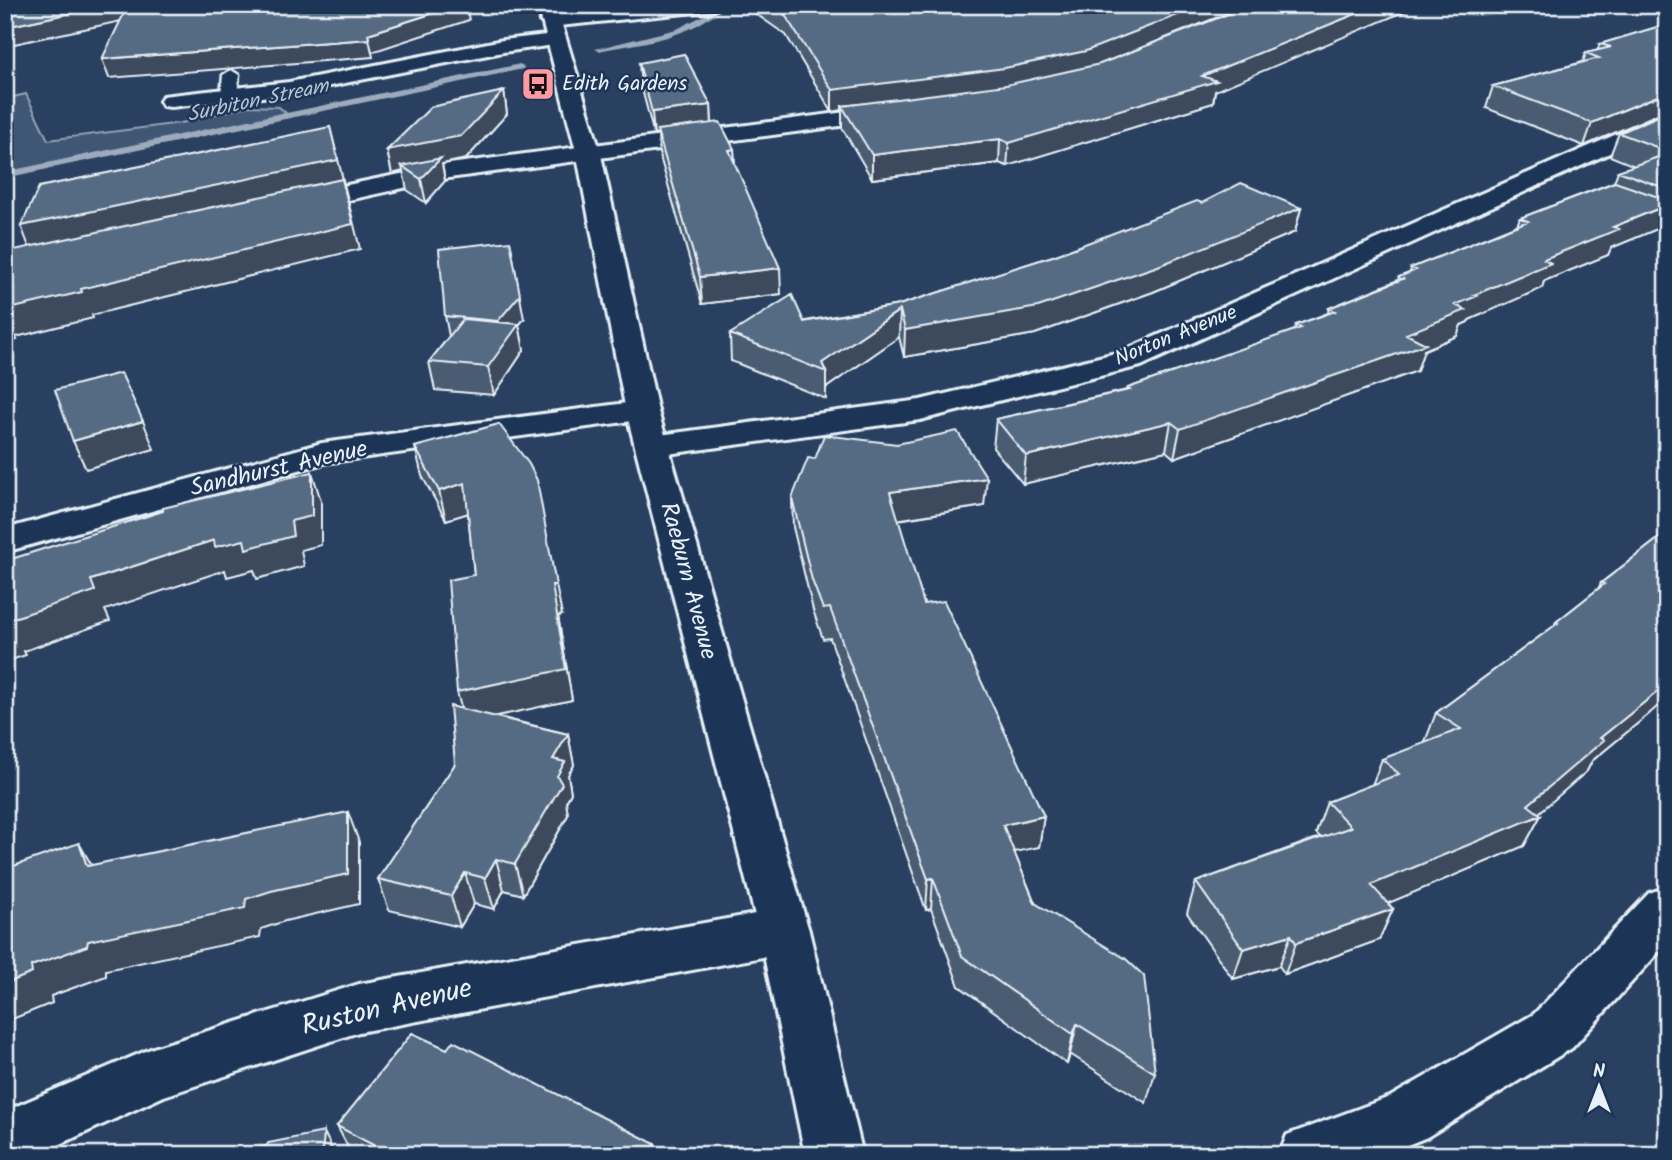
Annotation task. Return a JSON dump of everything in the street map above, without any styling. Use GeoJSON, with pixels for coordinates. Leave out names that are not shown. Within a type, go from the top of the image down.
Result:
{"type":"FeatureCollection","features":[{"type":"Feature","properties":{"kind":"street"},"geometry":{"type":"LineString","coordinates":[[171,101],[230,85],[289,88],[503,46],[550,22],[625,10],[712,6]]}},
{"type":"Feature","properties":{"kind":"street","name":"Raeburn Avenue"},"geometry":{"type":"LineString","coordinates":[[550,22],[588,151],[647,428],[784,931],[834,1155]]}},
{"type":"Feature","properties":{"kind":"street"},"geometry":{"type":"LineString","coordinates":[[266,210],[450,171],[911,111]]}},
{"type":"Feature","properties":{"kind":"street","name":"Norton Avenue"},"geometry":{"type":"LineString","coordinates":[[647,428],[920,410],[1130,359],[1667,119]]}},
{"type":"Feature","properties":{"kind":"street","name":"Sandhurst Avenue"},"geometry":{"type":"LineString","coordinates":[[5,541],[322,453],[647,428]]}},
{"type":"Feature","properties":{"kind":"street"},"geometry":{"type":"LineString","coordinates":[[1308,1155],[1407,1118],[1553,1031],[1667,908]]}},
{"type":"Feature","properties":{"kind":"street","name":"Ruston Avenue"},"geometry":{"type":"LineString","coordinates":[[5,1140],[153,1074],[359,1008],[784,931]]}},
{"type":"Feature","properties":{"kind":"shaded area"},"geometry":{"type":"Polygon","coordinates":[[[26,94],[48,140],[181,123],[248,106],[279,107],[286,113],[5,173],[5,99],[26,94]]]}},
{"type":"Feature","properties":{"kind":"building"},"geometry":{"type":"Polygon","coordinates":[[[5,5],[109,5],[5,27],[5,5]]]}},
{"type":"Feature","properties":{"kind":"building"},"geometry":{"type":"Polygon","coordinates":[[[128,5],[459,5],[368,34],[369,39],[102,59],[128,5]]]}},
{"type":"Feature","properties":{"kind":"building"},"geometry":{"type":"Polygon","coordinates":[[[771,5],[1203,5],[1086,51],[1005,68],[832,90],[785,15],[771,5]]]}},
{"type":"Feature","properties":{"kind":"building"},"geometry":{"type":"Polygon","coordinates":[[[1251,5],[1378,5],[1202,76],[1217,81],[1009,143],[1000,139],[872,155],[842,106],[1006,85],[1100,64],[1251,5]]]}},
{"type":"Feature","properties":{"kind":"building"},"geometry":{"type":"Polygon","coordinates":[[[1667,24],[1667,92],[1592,123],[1493,86],[1599,58],[1586,53],[1611,47],[1600,44],[1667,24]]]}},
{"type":"Feature","properties":{"kind":"building"},"geometry":{"type":"Polygon","coordinates":[[[684,54],[711,105],[652,112],[639,63],[684,54]]]}},
{"type":"Feature","properties":{"kind":"building"},"geometry":{"type":"Polygon","coordinates":[[[504,91],[461,136],[387,150],[431,107],[504,91]]]}},
{"type":"Feature","properties":{"kind":"building"},"geometry":{"type":"Polygon","coordinates":[[[1667,112],[1667,151],[1619,133],[1667,112]]]}},
{"type":"Feature","properties":{"kind":"building"},"geometry":{"type":"Polygon","coordinates":[[[720,122],[734,149],[729,150],[780,268],[700,277],[657,130],[720,122]]]}},
{"type":"Feature","properties":{"kind":"building"},"geometry":{"type":"Polygon","coordinates":[[[330,127],[338,160],[21,226],[39,187],[330,127]]]}},
{"type":"Feature","properties":{"kind":"building"},"geometry":{"type":"Polygon","coordinates":[[[1667,154],[1667,189],[1618,171],[1667,154]]]}},
{"type":"Feature","properties":{"kind":"building"},"geometry":{"type":"Polygon","coordinates":[[[441,158],[421,179],[402,166],[441,158]]]}},
{"type":"Feature","properties":{"kind":"building"},"geometry":{"type":"Polygon","coordinates":[[[342,179],[353,224],[81,289],[82,292],[5,310],[5,252],[342,179]]]}},
{"type":"Feature","properties":{"kind":"building"},"geometry":{"type":"Polygon","coordinates":[[[1615,182],[1667,200],[1667,205],[1613,227],[1619,229],[1544,259],[1551,263],[1474,295],[1477,296],[1455,305],[1466,310],[1406,334],[1426,344],[1180,429],[1171,422],[1026,456],[996,419],[1130,390],[1128,388],[1301,328],[1296,325],[1335,311],[1329,308],[1403,279],[1399,277],[1416,270],[1411,268],[1528,221],[1520,218],[1615,182]]]}},
{"type":"Feature","properties":{"kind":"building"},"geometry":{"type":"Polygon","coordinates":[[[1241,183],[1301,208],[1158,266],[1038,307],[905,330],[900,310],[822,363],[826,372],[730,334],[792,295],[804,322],[899,305],[1056,255],[1197,201],[1202,203],[1241,183]]]}},
{"type":"Feature","properties":{"kind":"building"},"geometry":{"type":"Polygon","coordinates":[[[510,241],[520,295],[498,321],[445,316],[439,249],[510,241]]]}},
{"type":"Feature","properties":{"kind":"building"},"geometry":{"type":"Polygon","coordinates":[[[463,319],[519,324],[488,367],[429,362],[463,319]]]}},
{"type":"Feature","properties":{"kind":"building"},"geometry":{"type":"Polygon","coordinates":[[[121,373],[143,421],[73,441],[55,390],[121,373]]]}},
{"type":"Feature","properties":{"kind":"building"},"geometry":{"type":"Polygon","coordinates":[[[499,424],[529,464],[537,480],[556,585],[552,585],[566,669],[457,692],[448,580],[474,575],[465,483],[439,491],[415,447],[499,424]]]}},
{"type":"Feature","properties":{"kind":"building"},"geometry":{"type":"Polygon","coordinates":[[[957,431],[987,478],[890,492],[924,604],[944,601],[1044,816],[1003,825],[1035,903],[1126,959],[1144,976],[1155,1073],[1077,1024],[1073,1034],[962,956],[933,878],[928,879],[830,608],[823,609],[812,580],[792,498],[808,458],[815,459],[824,435],[897,444],[957,431]]]}},
{"type":"Feature","properties":{"kind":"building"},"geometry":{"type":"Polygon","coordinates":[[[312,472],[312,516],[291,521],[293,536],[246,549],[244,540],[215,547],[214,540],[91,580],[95,591],[8,620],[9,625],[5,626],[5,561],[163,511],[163,508],[312,472]]]}},
{"type":"Feature","properties":{"kind":"building"},"geometry":{"type":"Polygon","coordinates":[[[1667,532],[1667,684],[1600,738],[1604,740],[1528,805],[1541,815],[1371,885],[1393,909],[1296,943],[1291,935],[1243,949],[1196,882],[1351,827],[1327,802],[1399,774],[1382,759],[1461,729],[1436,713],[1558,623],[1556,622],[1604,584],[1601,583],[1667,532]]]}},
{"type":"Feature","properties":{"kind":"building"},"geometry":{"type":"Polygon","coordinates":[[[450,706],[568,734],[553,759],[565,762],[557,776],[562,784],[515,864],[496,859],[485,878],[465,873],[451,896],[378,879],[455,764],[450,706]]]}},
{"type":"Feature","properties":{"kind":"building"},"geometry":{"type":"Polygon","coordinates":[[[348,812],[348,874],[246,899],[245,908],[88,941],[87,946],[31,966],[32,973],[5,984],[5,869],[79,843],[87,866],[348,812]]]}},
{"type":"Feature","properties":{"kind":"building"},"geometry":{"type":"Polygon","coordinates":[[[412,1033],[447,1049],[453,1041],[655,1144],[649,1155],[392,1155],[337,1126],[412,1033]]]}},
{"type":"Feature","properties":{"kind":"building"},"geometry":{"type":"Polygon","coordinates":[[[324,1132],[322,1155],[232,1155],[267,1146],[268,1143],[324,1132]]]}},
{"type":"Feature","properties":{"kind":"waterway","name":"Surbiton Stream"},"geometry":{"type":"LineString","coordinates":[[599,49],[680,30],[695,24],[720,5]]}},
{"type":"Feature","properties":{"kind":"waterway","name":"Surbiton Stream"},"geometry":{"type":"LineString","coordinates":[[5,175],[520,67]]}},
{"type":"Feature","properties":{"kind":"place","name":"Edith Gardens"},"geometry":{"type":"Point","coordinates":[538,84]}}]}
